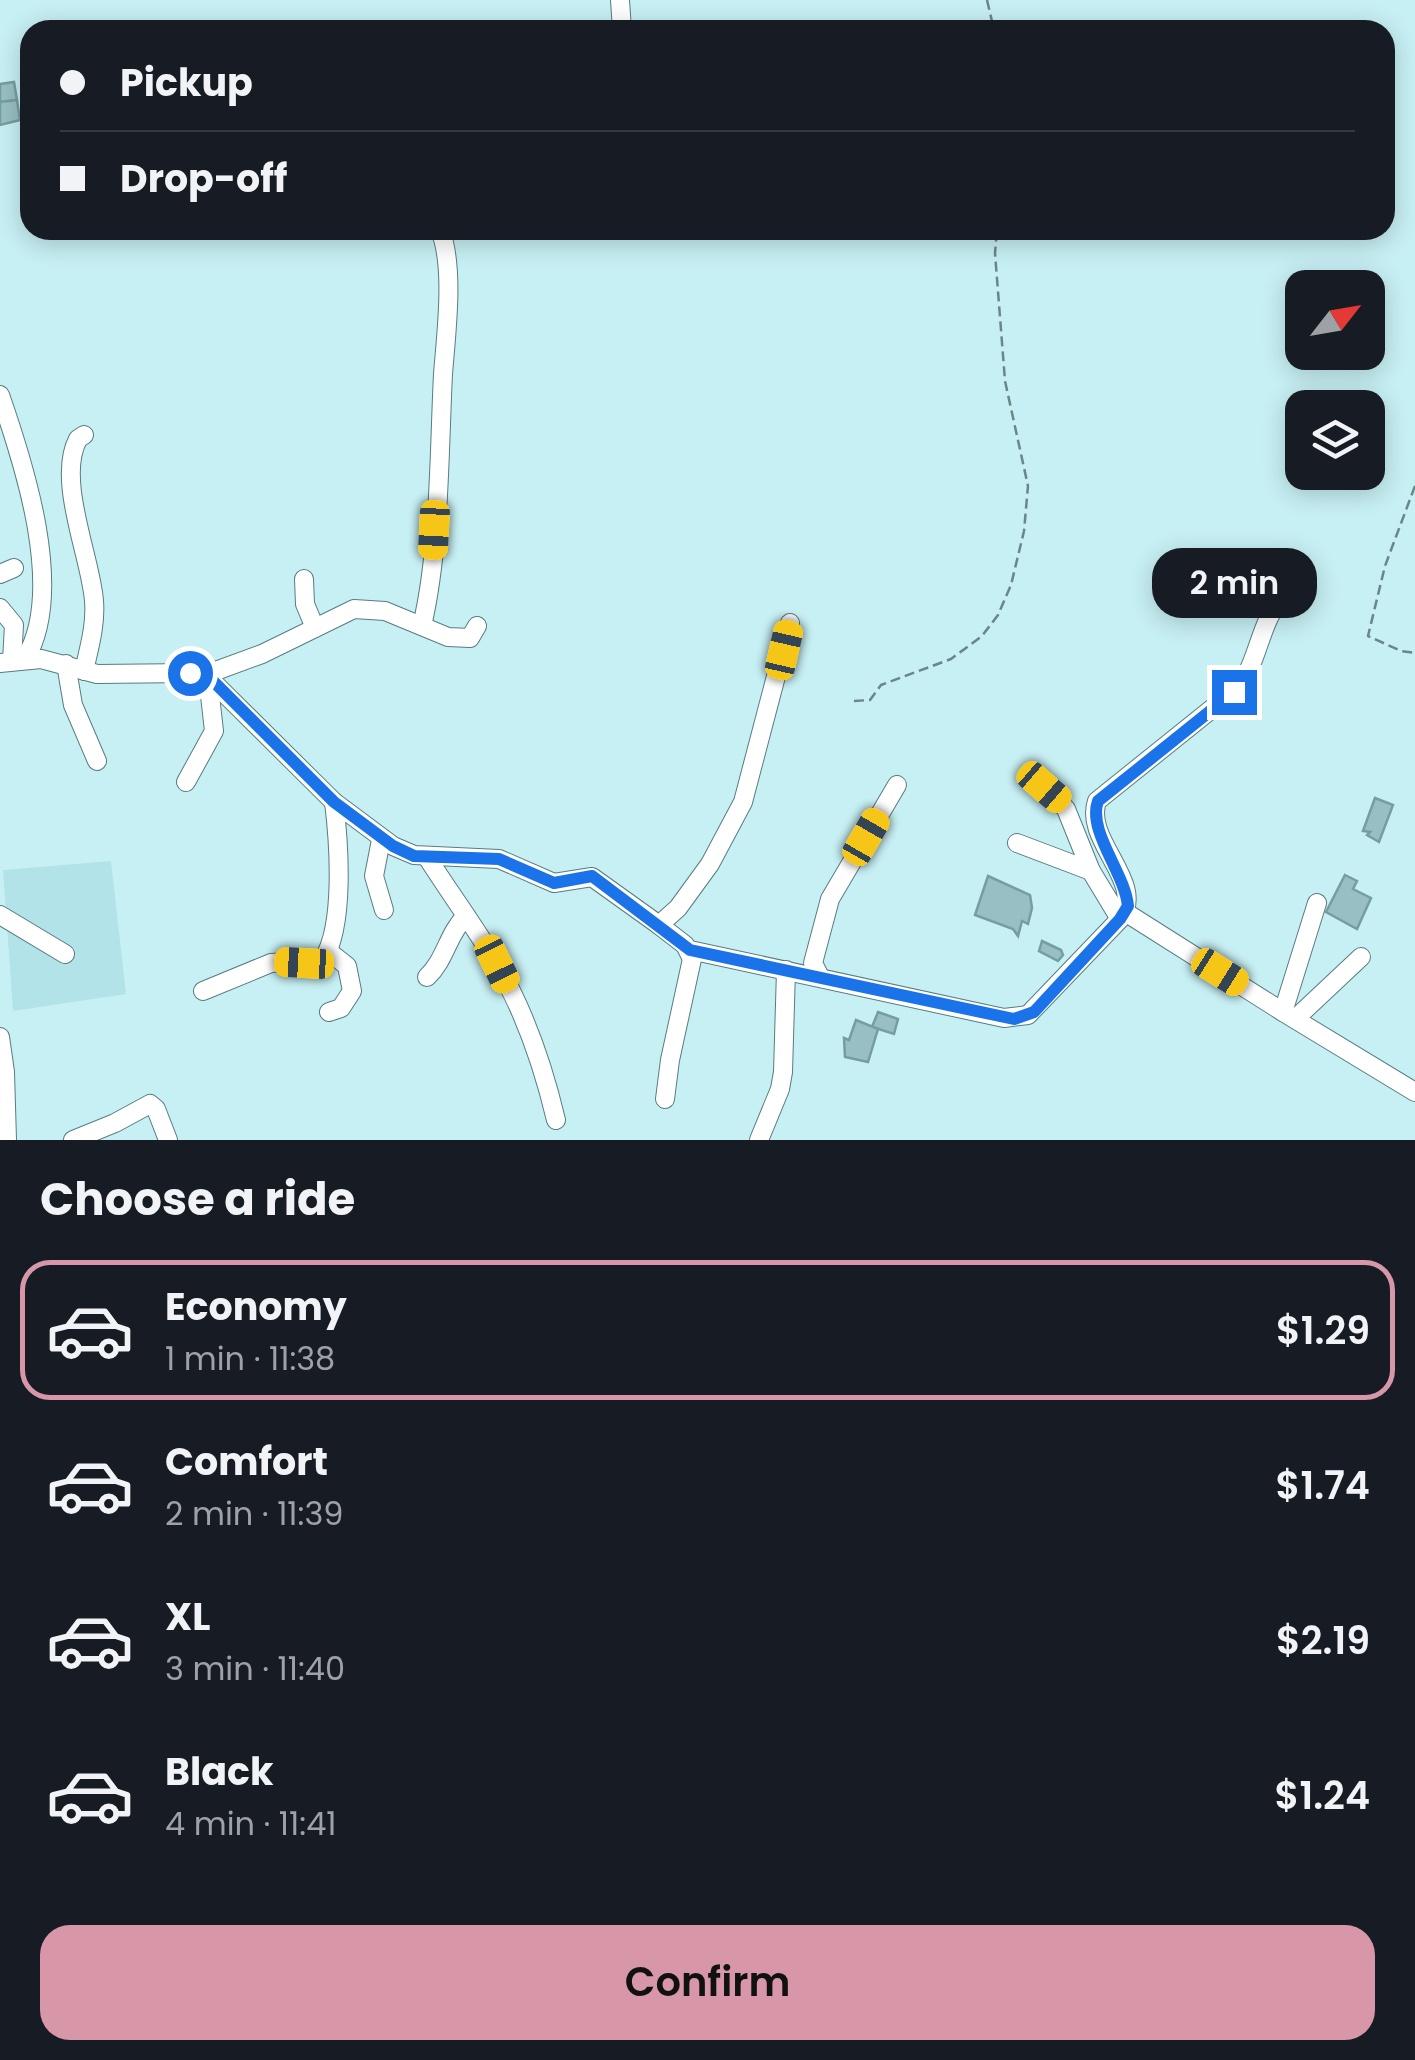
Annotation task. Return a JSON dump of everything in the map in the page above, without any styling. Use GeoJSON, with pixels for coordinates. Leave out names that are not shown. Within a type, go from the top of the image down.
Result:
{"type":"FeatureCollection","features":[{"type":"Feature","properties":{"kind":"street"},"geometry":{"type":"LineString","coordinates":[[422,626],[432,565],[447,317],[443,240]]}},
{"type":"Feature","properties":{"kind":"street"},"geometry":{"type":"LineString","coordinates":[[0,395],[13,432],[43,564],[35,640],[12,661]]}},
{"type":"Feature","properties":{"kind":"street"},"geometry":{"type":"LineString","coordinates":[[84,435],[74,444],[74,508],[94,599],[94,628],[75,667],[73,704],[97,761]]}},
{"type":"Feature","properties":{"kind":"street"},"geometry":{"type":"LineString","coordinates":[[304,580],[306,604],[315,628]]}},
{"type":"Feature","properties":{"kind":"street"},"geometry":{"type":"LineString","coordinates":[[205,677],[274,739],[334,802],[381,840],[414,856],[499,859],[554,883],[592,876],[690,950],[1004,1018],[1022,1018],[1034,1012],[1128,906],[1095,817],[1098,801],[1239,687],[1254,663],[1269,615],[1286,593]]}},
{"type":"Feature","properties":{"kind":"street"},"geometry":{"type":"LineString","coordinates":[[0,608],[14,625],[12,661]]}},
{"type":"Feature","properties":{"kind":"street"},"geometry":{"type":"LineString","coordinates":[[12,661],[75,667],[108,675],[174,672],[205,677],[354,609],[385,611],[462,640],[472,637],[477,626]]}},
{"type":"Feature","properties":{"kind":"street"},"geometry":{"type":"LineString","coordinates":[[659,925],[678,908],[710,864],[743,802],[790,623]]}},
{"type":"Feature","properties":{"kind":"street"},"geometry":{"type":"LineString","coordinates":[[186,782],[214,731],[205,677]]}},
{"type":"Feature","properties":{"kind":"street"},"geometry":{"type":"LineString","coordinates":[[820,977],[813,960],[830,899],[897,785]]}},
{"type":"Feature","properties":{"kind":"street"},"geometry":{"type":"LineString","coordinates":[[1044,787],[1066,809],[1091,871],[1122,916],[1415,1092]]}},
{"type":"Feature","properties":{"kind":"street"},"geometry":{"type":"LineString","coordinates":[[203,991],[276,962],[317,963],[328,950],[340,872],[334,802]]}},
{"type":"Feature","properties":{"kind":"street"},"geometry":{"type":"LineString","coordinates":[[381,840],[374,876],[384,910]]}},
{"type":"Feature","properties":{"kind":"street"},"geometry":{"type":"LineString","coordinates":[[1017,843],[1091,871]]}},
{"type":"Feature","properties":{"kind":"street"},"geometry":{"type":"LineString","coordinates":[[427,857],[497,964],[547,1081],[556,1120]]}},
{"type":"Feature","properties":{"kind":"street"},"geometry":{"type":"LineString","coordinates":[[1289,1016],[1317,904]]}},
{"type":"Feature","properties":{"kind":"street"},"geometry":{"type":"LineString","coordinates":[[0,916],[65,954]]}},
{"type":"Feature","properties":{"kind":"street"},"geometry":{"type":"LineString","coordinates":[[427,977],[440,964],[453,932],[466,916]]}},
{"type":"Feature","properties":{"kind":"street"},"geometry":{"type":"LineString","coordinates":[[328,950],[347,966],[352,991],[342,1008],[330,1012]]}},
{"type":"Feature","properties":{"kind":"street"},"geometry":{"type":"LineString","coordinates":[[665,1098],[673,1042],[691,973],[690,950]]}},
{"type":"Feature","properties":{"kind":"street"},"geometry":{"type":"LineString","coordinates":[[1289,1016],[1361,957]]}},
{"type":"Feature","properties":{"kind":"street"},"geometry":{"type":"LineString","coordinates":[[759,1140],[783,1072],[786,970]]}},
{"type":"Feature","properties":{"kind":"street"},"geometry":{"type":"LineString","coordinates":[[0,1037],[7,1140]]}},
{"type":"Feature","properties":{"kind":"street"},"geometry":{"type":"LineString","coordinates":[[74,1140],[115,1124],[150,1104],[156,1108],[168,1140]]}},
{"type":"Feature","properties":{"kind":"path"},"geometry":{"type":"LineString","coordinates":[[854,700],[870,700],[881,685],[951,659],[982,636],[998,615],[1011,585],[1024,531],[1028,486],[1005,381],[996,240]]}},
{"type":"Feature","properties":{"kind":"path"},"geometry":{"type":"LineString","coordinates":[[1415,486],[1384,566],[1368,636],[1415,653]]}},
{"type":"Feature","properties":{"kind":"shaded area"},"geometry":{"type":"Polygon","coordinates":[[[111,861],[126,994],[13,1011],[3,870],[111,861]]]}},
{"type":"Feature","properties":{"kind":"building"},"geometry":{"type":"Polygon","coordinates":[[[14,82],[17,100],[0,102],[0,84],[14,82]]]}},
{"type":"Feature","properties":{"kind":"building"},"geometry":{"type":"Polygon","coordinates":[[[17,100],[20,120],[0,125],[0,102],[17,100]]]}},
{"type":"Feature","properties":{"kind":"building"},"geometry":{"type":"Polygon","coordinates":[[[1375,798],[1393,805],[1379,842],[1367,835],[1370,832],[1363,831],[1375,798]]]}},
{"type":"Feature","properties":{"kind":"building"},"geometry":{"type":"Polygon","coordinates":[[[1345,875],[1357,881],[1353,889],[1371,898],[1357,929],[1326,912],[1345,875]]]}},
{"type":"Feature","properties":{"kind":"building"},"geometry":{"type":"Polygon","coordinates":[[[988,876],[1030,895],[1028,924],[1022,921],[1018,936],[1013,929],[975,915],[988,876]]]}},
{"type":"Feature","properties":{"kind":"building"},"geometry":{"type":"Polygon","coordinates":[[[1042,941],[1061,950],[1063,955],[1058,961],[1039,951],[1042,941]]]}},
{"type":"Feature","properties":{"kind":"building"},"geometry":{"type":"Polygon","coordinates":[[[878,1012],[898,1019],[894,1034],[872,1027],[878,1012]]]}},
{"type":"Feature","properties":{"kind":"building"},"geometry":{"type":"Polygon","coordinates":[[[856,1020],[878,1029],[868,1062],[845,1057],[844,1038],[849,1040],[856,1020]]]}},
{"type":"Feature","properties":{"kind":"route"},"geometry":{"type":"LineString","coordinates":[[190,673],[214,682],[334,802],[381,840],[414,856],[499,859],[554,883],[592,876],[690,950],[1014,1019],[1034,1012],[1128,906],[1094,813],[1101,796],[1234,692]]}}]}
